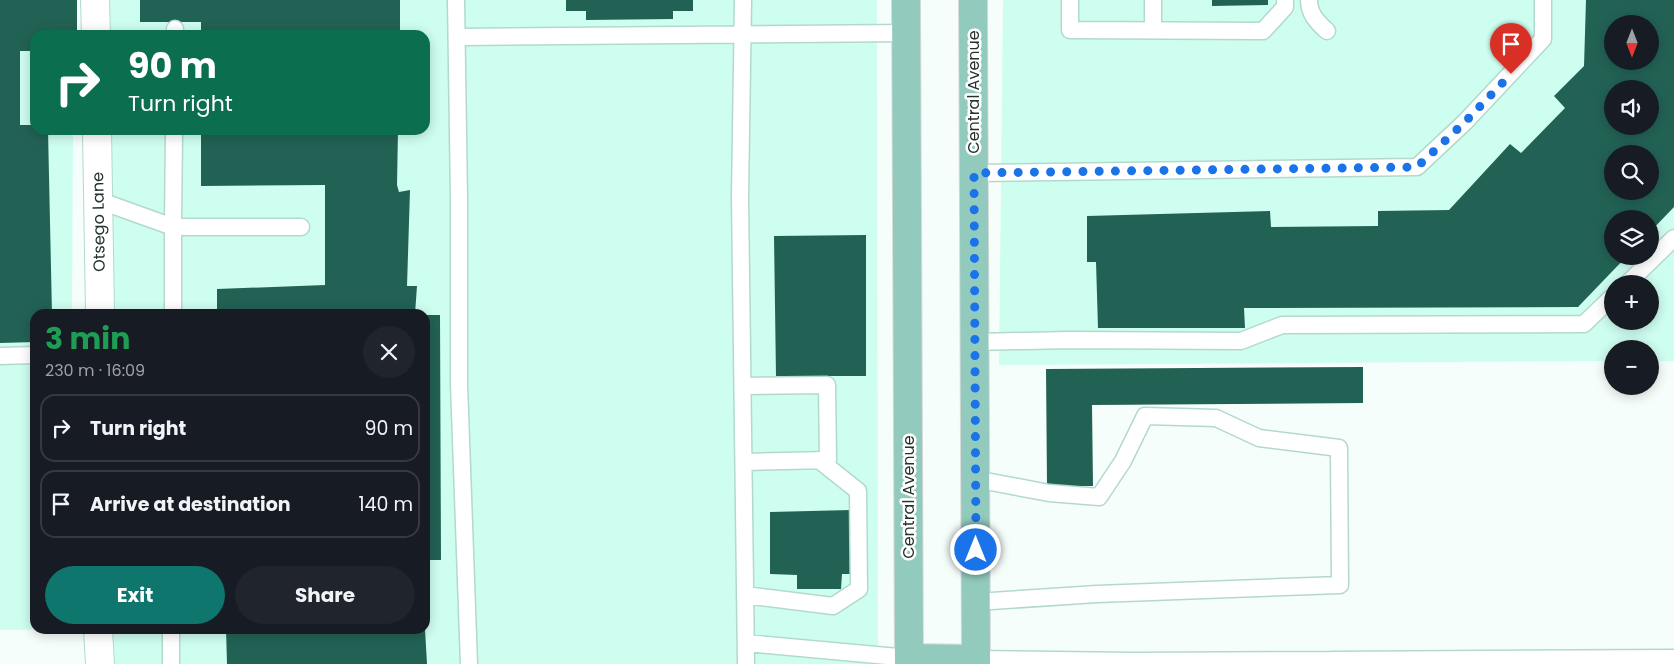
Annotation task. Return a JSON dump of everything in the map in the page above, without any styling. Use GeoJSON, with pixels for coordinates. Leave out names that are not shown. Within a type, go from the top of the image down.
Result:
{"type":"FeatureCollection","features":[{"type":"Feature","properties":{"kind":"main road","name":"Central Avenue"},"geometry":{"type":"LineString","coordinates":[[906,0],[906,662]]}},
{"type":"Feature","properties":{"kind":"main road","name":"Central Avenue"},"geometry":{"type":"LineString","coordinates":[[973,0],[976,662]]}},
{"type":"Feature","properties":{"kind":"main road"},"geometry":{"type":"LineString","coordinates":[[906,662],[976,662]]}},
{"type":"Feature","properties":{"kind":"street"},"geometry":{"type":"LineString","coordinates":[[95,0],[96,30]]}},
{"type":"Feature","properties":{"kind":"street","name":"Otsego Lane"},"geometry":{"type":"LineString","coordinates":[[97,135],[100,309]]}},
{"type":"Feature","properties":{"kind":"street"},"geometry":{"type":"LineString","coordinates":[[98,634],[100,664]]}},
{"type":"Feature","properties":{"kind":"lane"},"geometry":{"type":"LineString","coordinates":[[456,0],[458,37],[459,384],[469,664]]}},
{"type":"Feature","properties":{"kind":"lane"},"geometry":{"type":"LineString","coordinates":[[743,0],[740,197],[746,664]]}},
{"type":"Feature","properties":{"kind":"lane"},"geometry":{"type":"LineString","coordinates":[[1070,0],[1070,30],[1263,31],[1285,7],[1285,0]]}},
{"type":"Feature","properties":{"kind":"lane"},"geometry":{"type":"LineString","coordinates":[[1153,0],[1153,30]]}},
{"type":"Feature","properties":{"kind":"lane"},"geometry":{"type":"LineString","coordinates":[[1309,0],[1309,8],[1317,22],[1327,31]]}},
{"type":"Feature","properties":{"kind":"lane"},"geometry":{"type":"LineString","coordinates":[[974,173],[1417,167],[1465,122],[1543,39],[1543,0]]}},
{"type":"Feature","properties":{"kind":"lane"},"geometry":{"type":"LineString","coordinates":[[458,37],[907,33]]}},
{"type":"Feature","properties":{"kind":"lane"},"geometry":{"type":"LineString","coordinates":[[173,309],[174,135]]}},
{"type":"Feature","properties":{"kind":"lane"},"geometry":{"type":"LineString","coordinates":[[98,200],[173,227],[301,227]]}},
{"type":"Feature","properties":{"kind":"lane"},"geometry":{"type":"LineString","coordinates":[[1635,275],[1674,238]]}},
{"type":"Feature","properties":{"kind":"lane"},"geometry":{"type":"LineString","coordinates":[[974,342],[1069,340],[1241,341],[1282,325],[1584,324],[1604,305]]}},
{"type":"Feature","properties":{"kind":"lane"},"geometry":{"type":"LineString","coordinates":[[0,356],[30,355]]}},
{"type":"Feature","properties":{"kind":"lane"},"geometry":{"type":"LineString","coordinates":[[743,386],[827,385],[828,460],[744,462]]}},
{"type":"Feature","properties":{"kind":"lane"},"geometry":{"type":"LineString","coordinates":[[975,479],[1049,493],[1099,497],[1123,461],[1145,416],[1216,418],[1259,438],[1339,448],[1340,585],[1096,594],[976,602]]}},
{"type":"Feature","properties":{"kind":"lane"},"geometry":{"type":"LineString","coordinates":[[745,595],[833,606],[859,589],[858,491],[819,460]]}},
{"type":"Feature","properties":{"kind":"lane"},"geometry":{"type":"LineString","coordinates":[[171,634],[171,664]]}},
{"type":"Feature","properties":{"kind":"lane"},"geometry":{"type":"LineString","coordinates":[[746,643],[906,662]]}},
{"type":"Feature","properties":{"kind":"lane"},"geometry":{"type":"LineString","coordinates":[[976,662],[1331,662],[1674,658]]}},
{"type":"Feature","properties":{"kind":"shaded area"},"geometry":{"type":"Polygon","coordinates":[[[0,0],[30,30],[30,135],[73,135],[72,309],[30,309],[30,630],[0,630],[0,0]]]}},
{"type":"Feature","properties":{"kind":"shaded area"},"geometry":{"type":"Polygon","coordinates":[[[87,0],[877,0],[878,664],[106,664],[105,634],[430,634],[430,309],[96,309],[91,135],[430,135],[430,30],[88,30],[87,0]]]}},
{"type":"Feature","properties":{"kind":"shaded area"},"geometry":{"type":"Polygon","coordinates":[[[1003,0],[1674,0],[1674,361],[1659,361],[1659,340],[1604,340],[1604,361],[999,365],[1003,0]]]}},
{"type":"Feature","properties":{"kind":"building"},"geometry":{"type":"Polygon","coordinates":[[[0,0],[77,0],[77,30],[30,30],[30,51],[20,51],[20,125],[30,125],[30,135],[48,135],[52,309],[30,309],[30,342],[0,343],[0,0]]]}},
{"type":"Feature","properties":{"kind":"building"},"geometry":{"type":"Polygon","coordinates":[[[140,0],[400,0],[400,30],[201,30],[201,22],[140,22],[140,0]]]}},
{"type":"Feature","properties":{"kind":"building"},"geometry":{"type":"Polygon","coordinates":[[[566,0],[693,0],[693,11],[673,11],[673,19],[586,20],[586,11],[566,11],[566,0]]]}},
{"type":"Feature","properties":{"kind":"building"},"geometry":{"type":"Polygon","coordinates":[[[1212,0],[1268,0],[1268,5],[1212,6],[1212,0]]]}},
{"type":"Feature","properties":{"kind":"building"},"geometry":{"type":"Polygon","coordinates":[[[1586,0],[1674,0],[1674,207],[1659,223],[1659,210],[1604,210],[1604,265],[1618,265],[1609,275],[1604,275],[1604,280],[1578,307],[1244,308],[1245,328],[1098,328],[1096,262],[1087,262],[1087,216],[1270,211],[1271,227],[1378,226],[1378,211],[1449,210],[1510,144],[1521,153],[1565,108],[1554,96],[1584,66],[1586,0]]]}},
{"type":"Feature","properties":{"kind":"building"},"geometry":{"type":"Polygon","coordinates":[[[201,135],[398,135],[397,185],[399,192],[410,190],[407,286],[417,286],[415,309],[217,309],[217,289],[325,285],[325,185],[201,186],[201,135]]]}},
{"type":"Feature","properties":{"kind":"building"},"geometry":{"type":"Polygon","coordinates":[[[866,235],[866,376],[776,376],[774,236],[866,235]]]}},
{"type":"Feature","properties":{"kind":"building"},"geometry":{"type":"Polygon","coordinates":[[[430,315],[440,315],[441,560],[430,560],[430,315]]]}},
{"type":"Feature","properties":{"kind":"building"},"geometry":{"type":"Polygon","coordinates":[[[1363,367],[1363,403],[1092,405],[1093,486],[1047,486],[1046,369],[1363,367]]]}},
{"type":"Feature","properties":{"kind":"building"},"geometry":{"type":"Polygon","coordinates":[[[851,510],[852,574],[842,574],[841,589],[797,589],[797,575],[770,574],[770,512],[851,510]]]}},
{"type":"Feature","properties":{"kind":"building"},"geometry":{"type":"Polygon","coordinates":[[[226,634],[425,634],[427,664],[227,664],[226,634]]]}},
{"type":"Feature","properties":{"kind":"route"},"geometry":{"type":"LineString","coordinates":[[976,550],[974,173],[1417,167],[1465,122],[1511,74]]}}]}
